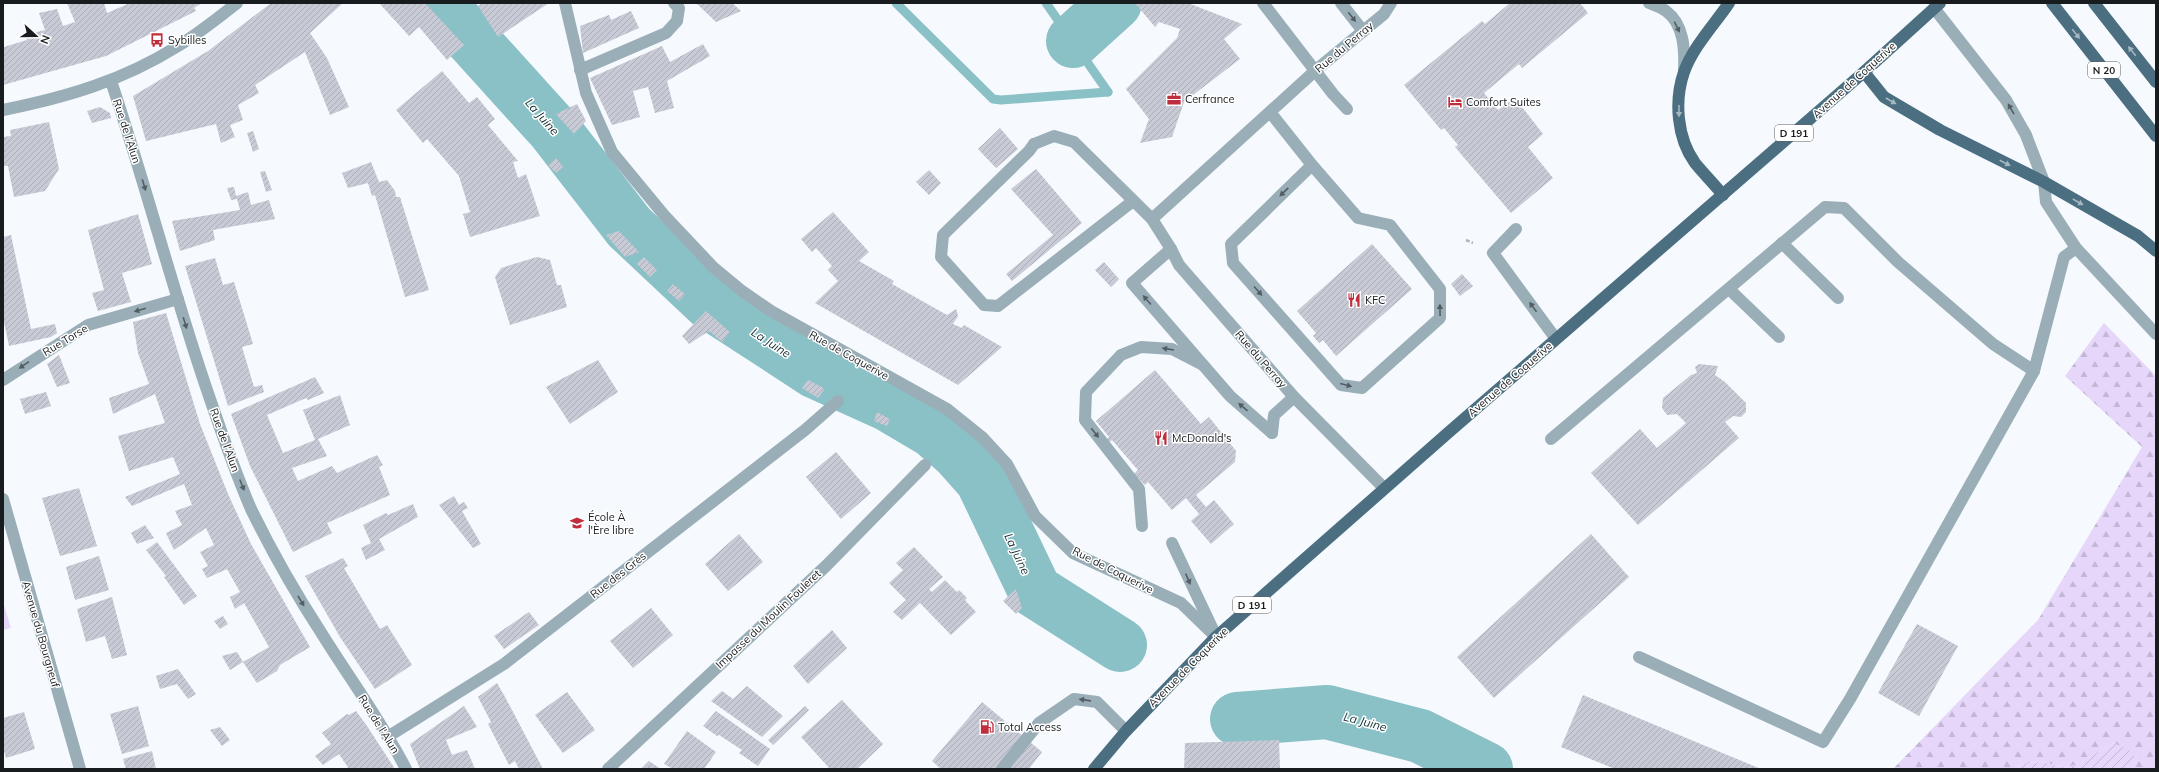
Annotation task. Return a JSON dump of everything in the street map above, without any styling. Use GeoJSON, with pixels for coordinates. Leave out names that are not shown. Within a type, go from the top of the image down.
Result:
{"type":"FeatureCollection","features":[{"type":"Feature","properties":{"kind":"main road"},"geometry":{"type":"LineString","coordinates":[[1723,195],[1694,162],[1679,130],[1679,100],[1684,72],[1698,47],[1729,3]]}},
{"type":"Feature","properties":{"kind":"main road","name":"N 20"},"geometry":{"type":"LineString","coordinates":[[2052,3],[2156,136]]}},
{"type":"Feature","properties":{"kind":"main road","name":"N 20"},"geometry":{"type":"LineString","coordinates":[[2094,3],[2156,82]]}},
{"type":"Feature","properties":{"kind":"main road","name":"Avenue de Coquerive"},"geometry":{"type":"LineString","coordinates":[[1094,769],[1126,730],[1216,637],[1384,488],[1864,72],[1937,6]]}},
{"type":"Feature","properties":{"kind":"main road"},"geometry":{"type":"LineString","coordinates":[[1864,72],[1884,97],[1940,130],[2044,182],[2138,236],[2156,251]]}},
{"type":"Feature","properties":{"kind":"street"},"geometry":{"type":"LineString","coordinates":[[3,110],[56,99],[111,81],[177,47],[237,3]]}},
{"type":"Feature","properties":{"kind":"street","name":"Rue de Coquerive"},"geometry":{"type":"LineString","coordinates":[[565,3],[586,93],[612,152],[664,215],[714,267],[742,291],[772,311],[947,409],[983,438],[1007,464],[1035,516],[1073,553],[1181,603],[1216,637]]}},
{"type":"Feature","properties":{"kind":"street"},"geometry":{"type":"LineString","coordinates":[[580,70],[666,33],[677,21],[679,8],[674,3]]}},
{"type":"Feature","properties":{"kind":"street"},"geometry":{"type":"LineString","coordinates":[[1263,3],[1347,109]]}},
{"type":"Feature","properties":{"kind":"street"},"geometry":{"type":"LineString","coordinates":[[1341,3],[1363,31]]}},
{"type":"Feature","properties":{"kind":"street","name":"Rue du Perray"},"geometry":{"type":"LineString","coordinates":[[1152,219],[1316,70],[1384,14],[1391,3]]}},
{"type":"Feature","properties":{"kind":"street"},"geometry":{"type":"LineString","coordinates":[[1649,3],[1666,11],[1679,25],[1685,53],[1684,72]]}},
{"type":"Feature","properties":{"kind":"street"},"geometry":{"type":"LineString","coordinates":[[1937,6],[2006,100],[2026,135],[2044,182],[2046,202],[2076,248],[2156,334]]}},
{"type":"Feature","properties":{"kind":"street","name":"Rue de l'Alun"},"geometry":{"type":"LineString","coordinates":[[111,81],[178,299],[224,439],[254,514],[274,555],[318,629],[389,736],[406,769]]}},
{"type":"Feature","properties":{"kind":"street"},"geometry":{"type":"LineString","coordinates":[[1270,112],[1312,165],[1358,218],[1390,225],[1440,289],[1440,318],[1362,388],[1341,385],[1234,263],[1231,244],[1312,165]]}},
{"type":"Feature","properties":{"kind":"street","name":"Rue du Perray"},"geometry":{"type":"LineString","coordinates":[[1133,201],[1095,228],[998,306],[984,305],[941,257],[943,234],[1030,151],[1034,144],[1054,136],[1074,142],[1152,219],[1179,265],[1294,397],[1384,488]]}},
{"type":"Feature","properties":{"kind":"street"},"geometry":{"type":"LineString","coordinates":[[1551,439],[1825,207],[1844,208],[1898,262],[1993,344],[2034,371]]}},
{"type":"Feature","properties":{"kind":"street"},"geometry":{"type":"LineString","coordinates":[[1516,229],[1493,253],[1556,339]]}},
{"type":"Feature","properties":{"kind":"street"},"geometry":{"type":"LineString","coordinates":[[1782,243],[1838,298]]}},
{"type":"Feature","properties":{"kind":"street"},"geometry":{"type":"LineString","coordinates":[[1639,656],[1822,742],[1850,699],[2034,371],[2064,257],[2076,248]]}},
{"type":"Feature","properties":{"kind":"street"},"geometry":{"type":"LineString","coordinates":[[1171,249],[1132,283],[1232,398],[1272,433],[1274,415],[1294,397]]}},
{"type":"Feature","properties":{"kind":"street"},"geometry":{"type":"LineString","coordinates":[[1729,289],[1779,337]]}},
{"type":"Feature","properties":{"kind":"street","name":"Rue Torse"},"geometry":{"type":"LineString","coordinates":[[3,380],[88,325],[178,299]]}},
{"type":"Feature","properties":{"kind":"street"},"geometry":{"type":"LineString","coordinates":[[1142,526],[1139,489],[1085,420],[1086,392],[1121,355],[1141,347],[1172,350],[1203,365]]}},
{"type":"Feature","properties":{"kind":"street","name":"Rue des Grès"},"geometry":{"type":"LineString","coordinates":[[389,736],[504,664],[805,430],[838,401]]}},
{"type":"Feature","properties":{"kind":"street","name":"Impasse du Moulin Fouleret"},"geometry":{"type":"LineString","coordinates":[[608,769],[827,565],[925,465]]}},
{"type":"Feature","properties":{"kind":"street","name":"Avenue du Bourgneuf"},"geometry":{"type":"LineString","coordinates":[[3,499],[80,769]]}},
{"type":"Feature","properties":{"kind":"street"},"geometry":{"type":"LineString","coordinates":[[1172,543],[1216,637]]}},
{"type":"Feature","properties":{"kind":"street"},"geometry":{"type":"LineString","coordinates":[[1002,769],[1039,723],[1074,699],[1097,702],[1126,730]]}},
{"type":"Feature","properties":{"kind":"green space"},"geometry":{"type":"Polygon","coordinates":[[[2104,323],[2156,376],[2156,769],[2131,769],[2137,758],[2114,743],[2081,762],[2067,768],[2043,762],[2024,763],[2013,769],[1893,769],[2038,620],[2142,447],[2065,376],[2104,323]]]}},
{"type":"Feature","properties":{"kind":"green space"},"geometry":{"type":"Polygon","coordinates":[[[3,602],[11,628],[3,630],[3,602]]]}},
{"type":"Feature","properties":{"kind":"green space"},"geometry":{"type":"Polygon","coordinates":[[[2114,743],[2129,750],[2137,759],[2131,769],[2013,769],[2024,763],[2043,762],[2067,768],[2081,762],[2114,743]]]}},
{"type":"Feature","properties":{"kind":"building"},"geometry":{"type":"Polygon","coordinates":[[[67,3],[104,3],[107,13],[130,3],[202,3],[194,8],[196,11],[106,56],[3,85],[3,43],[4,47],[27,40],[25,35],[45,30],[39,13],[57,9],[63,26],[75,22],[67,3]]]}},
{"type":"Feature","properties":{"kind":"building"},"geometry":{"type":"Polygon","coordinates":[[[271,3],[343,3],[310,33],[327,58],[349,107],[330,115],[305,52],[255,85],[259,93],[238,105],[243,120],[230,125],[235,137],[221,143],[216,124],[146,141],[133,96],[208,51],[271,3]]]}},
{"type":"Feature","properties":{"kind":"building"},"geometry":{"type":"Polygon","coordinates":[[[379,3],[425,3],[464,45],[447,60],[419,27],[409,36],[379,3]]]}},
{"type":"Feature","properties":{"kind":"building"},"geometry":{"type":"Polygon","coordinates":[[[482,3],[549,3],[498,37],[478,6],[482,3]]]}},
{"type":"Feature","properties":{"kind":"building"},"geometry":{"type":"Polygon","coordinates":[[[696,3],[732,3],[741,11],[716,22],[696,3]]]}},
{"type":"Feature","properties":{"kind":"building"},"geometry":{"type":"Polygon","coordinates":[[[1135,3],[1188,3],[1242,24],[1224,39],[1240,59],[1184,102],[1172,137],[1140,143],[1149,119],[1126,89],[1177,38],[1180,29],[1159,22],[1155,27],[1135,3]]]}},
{"type":"Feature","properties":{"kind":"building","name":"Comfort Suites"},"geometry":{"type":"Polygon","coordinates":[[[1510,3],[1580,3],[1588,13],[1522,68],[1519,64],[1484,93],[1498,110],[1515,98],[1543,134],[1528,147],[1553,178],[1511,213],[1455,147],[1458,145],[1444,128],[1441,130],[1404,85],[1482,21],[1485,24],[1510,3]]]}},
{"type":"Feature","properties":{"kind":"building"},"geometry":{"type":"Polygon","coordinates":[[[631,11],[639,28],[583,53],[580,26],[609,15],[611,20],[631,11]]]}},
{"type":"Feature","properties":{"kind":"building"},"geometry":{"type":"Polygon","coordinates":[[[703,44],[710,56],[667,81],[674,108],[655,113],[648,87],[633,91],[640,117],[612,125],[590,78],[662,46],[670,62],[703,44]]]}},
{"type":"Feature","properties":{"kind":"building"},"geometry":{"type":"Polygon","coordinates":[[[442,71],[469,103],[477,97],[495,119],[488,125],[518,161],[513,162],[518,178],[526,174],[540,216],[470,237],[463,214],[470,212],[459,176],[427,139],[423,143],[396,110],[442,71]]]}},
{"type":"Feature","properties":{"kind":"building"},"geometry":{"type":"Polygon","coordinates":[[[577,104],[586,121],[574,134],[556,114],[577,104]]]}},
{"type":"Feature","properties":{"kind":"building"},"geometry":{"type":"Polygon","coordinates":[[[100,107],[110,113],[111,118],[92,123],[87,111],[100,107]]]}},
{"type":"Feature","properties":{"kind":"building"},"geometry":{"type":"Polygon","coordinates":[[[49,122],[59,169],[45,191],[14,197],[8,166],[3,166],[3,137],[11,136],[10,130],[49,122]]]}},
{"type":"Feature","properties":{"kind":"building"},"geometry":{"type":"Polygon","coordinates":[[[1000,128],[1018,149],[996,168],[978,149],[1000,128]]]}},
{"type":"Feature","properties":{"kind":"building"},"geometry":{"type":"Polygon","coordinates":[[[253,131],[259,149],[253,152],[247,133],[253,131]]]}},
{"type":"Feature","properties":{"kind":"building"},"geometry":{"type":"Polygon","coordinates":[[[556,158],[563,167],[556,173],[548,165],[556,158]]]}},
{"type":"Feature","properties":{"kind":"building"},"geometry":{"type":"Polygon","coordinates":[[[371,162],[379,182],[387,180],[395,191],[396,197],[400,197],[429,290],[405,297],[375,195],[372,196],[368,183],[348,188],[342,173],[371,162]]]}},
{"type":"Feature","properties":{"kind":"building"},"geometry":{"type":"Polygon","coordinates":[[[1036,169],[1082,223],[1012,281],[1006,274],[1053,235],[1011,189],[1036,169]]]}},
{"type":"Feature","properties":{"kind":"building"},"geometry":{"type":"Polygon","coordinates":[[[929,170],[941,183],[929,195],[916,182],[929,170]]]}},
{"type":"Feature","properties":{"kind":"building"},"geometry":{"type":"Polygon","coordinates":[[[265,171],[272,190],[266,192],[260,172],[265,171]]]}},
{"type":"Feature","properties":{"kind":"building"},"geometry":{"type":"Polygon","coordinates":[[[234,187],[236,196],[248,192],[251,205],[269,200],[275,219],[213,230],[215,240],[180,251],[172,221],[240,210],[237,199],[231,200],[227,188],[234,187]]]}},
{"type":"Feature","properties":{"kind":"building"},"geometry":{"type":"Polygon","coordinates":[[[833,212],[869,252],[859,261],[894,281],[892,284],[947,315],[956,309],[958,316],[953,324],[962,328],[964,325],[1002,347],[958,385],[815,303],[838,281],[828,270],[832,266],[816,248],[812,252],[801,239],[833,212]]]}},
{"type":"Feature","properties":{"kind":"building"},"geometry":{"type":"Polygon","coordinates":[[[138,214],[152,264],[122,273],[131,302],[98,311],[92,293],[104,290],[88,230],[138,214]]]}},
{"type":"Feature","properties":{"kind":"building"},"geometry":{"type":"Polygon","coordinates":[[[619,231],[639,252],[625,257],[606,235],[619,231]]]}},
{"type":"Feature","properties":{"kind":"building"},"geometry":{"type":"Polygon","coordinates":[[[11,235],[31,329],[55,324],[57,333],[51,337],[9,346],[3,317],[3,237],[11,235]]]}},
{"type":"Feature","properties":{"kind":"building","name":"KFC"},"geometry":{"type":"Polygon","coordinates":[[[1372,244],[1412,289],[1336,356],[1323,340],[1319,343],[1313,336],[1316,333],[1297,311],[1372,244]]]}},
{"type":"Feature","properties":{"kind":"building"},"geometry":{"type":"Polygon","coordinates":[[[537,257],[550,260],[557,285],[561,285],[567,307],[510,325],[495,277],[501,268],[537,257]]]}},
{"type":"Feature","properties":{"kind":"building"},"geometry":{"type":"Polygon","coordinates":[[[644,257],[657,270],[650,277],[637,264],[644,257]]]}},
{"type":"Feature","properties":{"kind":"building"},"geometry":{"type":"Polygon","coordinates":[[[215,258],[223,285],[234,282],[253,344],[242,347],[254,387],[262,385],[264,392],[228,406],[185,266],[215,258]]]}},
{"type":"Feature","properties":{"kind":"building"},"geometry":{"type":"Polygon","coordinates":[[[1104,262],[1119,279],[1111,287],[1095,270],[1104,262]]]}},
{"type":"Feature","properties":{"kind":"building"},"geometry":{"type":"Polygon","coordinates":[[[1462,274],[1473,286],[1460,296],[1451,284],[1462,274]]]}},
{"type":"Feature","properties":{"kind":"building"},"geometry":{"type":"Polygon","coordinates":[[[673,284],[685,294],[679,301],[667,291],[673,284]]]}},
{"type":"Feature","properties":{"kind":"building"},"geometry":{"type":"Polygon","coordinates":[[[706,311],[730,332],[722,342],[709,331],[689,344],[682,336],[706,311]]]}},
{"type":"Feature","properties":{"kind":"building"},"geometry":{"type":"Polygon","coordinates":[[[166,313],[200,424],[228,494],[251,544],[310,647],[280,665],[277,671],[257,683],[243,662],[269,647],[244,603],[235,609],[230,597],[240,592],[227,569],[207,578],[202,569],[208,566],[200,552],[214,545],[206,528],[174,550],[166,533],[182,525],[175,511],[192,505],[184,484],[132,506],[125,497],[180,474],[173,457],[129,471],[118,436],[165,423],[155,394],[113,414],[109,398],[149,384],[138,353],[133,322],[166,313]]]}},
{"type":"Feature","properties":{"kind":"building"},"geometry":{"type":"Polygon","coordinates":[[[59,355],[70,383],[57,387],[47,364],[59,355]]]}},
{"type":"Feature","properties":{"kind":"building"},"geometry":{"type":"Polygon","coordinates":[[[598,360],[618,392],[570,424],[546,387],[598,360]]]}},
{"type":"Feature","properties":{"kind":"building"},"geometry":{"type":"Polygon","coordinates":[[[1699,364],[1718,366],[1715,375],[1725,382],[1746,403],[1746,412],[1741,417],[1733,416],[1725,422],[1739,438],[1638,525],[1591,473],[1640,429],[1657,448],[1686,423],[1677,414],[1667,415],[1662,408],[1663,398],[1691,375],[1697,373],[1695,367],[1699,364]]]}},
{"type":"Feature","properties":{"kind":"building","name":"McDonald's"},"geometry":{"type":"Polygon","coordinates":[[[1155,370],[1201,424],[1209,417],[1236,451],[1235,462],[1196,495],[1206,507],[1214,500],[1234,524],[1211,544],[1191,521],[1199,514],[1186,498],[1172,510],[1148,482],[1145,485],[1134,474],[1138,470],[1112,440],[1110,442],[1107,439],[1109,437],[1096,421],[1155,370]]]}},
{"type":"Feature","properties":{"kind":"building"},"geometry":{"type":"Polygon","coordinates":[[[315,377],[324,393],[308,400],[306,398],[267,415],[283,453],[315,440],[303,410],[340,395],[350,425],[318,439],[327,456],[292,468],[298,481],[332,466],[337,473],[377,455],[383,465],[379,467],[390,495],[327,523],[332,533],[293,552],[250,466],[231,414],[315,377]]]}},
{"type":"Feature","properties":{"kind":"building"},"geometry":{"type":"Polygon","coordinates":[[[808,380],[822,387],[824,390],[818,398],[802,388],[808,380]]]}},
{"type":"Feature","properties":{"kind":"building"},"geometry":{"type":"Polygon","coordinates":[[[46,392],[51,406],[25,414],[20,399],[46,392]]]}},
{"type":"Feature","properties":{"kind":"building"},"geometry":{"type":"Polygon","coordinates":[[[877,412],[890,419],[887,426],[874,421],[877,412]]]}},
{"type":"Feature","properties":{"kind":"building"},"geometry":{"type":"Polygon","coordinates":[[[836,452],[871,493],[841,519],[806,477],[836,452]]]}},
{"type":"Feature","properties":{"kind":"building"},"geometry":{"type":"Polygon","coordinates":[[[79,488],[97,546],[60,556],[42,498],[79,488]]]}},
{"type":"Feature","properties":{"kind":"building"},"geometry":{"type":"Polygon","coordinates":[[[454,496],[459,505],[464,502],[468,508],[462,511],[481,544],[473,548],[439,505],[454,496]]]}},
{"type":"Feature","properties":{"kind":"building"},"geometry":{"type":"Polygon","coordinates":[[[413,504],[418,517],[379,539],[385,550],[366,560],[361,548],[371,543],[363,525],[386,513],[388,515],[413,504]]]}},
{"type":"Feature","properties":{"kind":"building"},"geometry":{"type":"Polygon","coordinates":[[[145,525],[154,538],[137,544],[131,533],[145,525]]]}},
{"type":"Feature","properties":{"kind":"building"},"geometry":{"type":"Polygon","coordinates":[[[739,534],[763,562],[728,591],[705,564],[739,534]]]}},
{"type":"Feature","properties":{"kind":"building"},"geometry":{"type":"Polygon","coordinates":[[[1591,534],[1629,577],[1494,698],[1457,657],[1591,534]]]}},
{"type":"Feature","properties":{"kind":"building"},"geometry":{"type":"Polygon","coordinates":[[[157,542],[197,596],[184,605],[164,577],[166,576],[146,550],[157,542]]]}},
{"type":"Feature","properties":{"kind":"building"},"geometry":{"type":"Polygon","coordinates":[[[914,547],[943,577],[929,589],[932,592],[945,580],[957,592],[959,590],[967,598],[965,600],[976,612],[951,635],[920,603],[902,620],[893,612],[906,600],[889,583],[903,570],[896,563],[914,547]]]}},
{"type":"Feature","properties":{"kind":"building"},"geometry":{"type":"Polygon","coordinates":[[[99,556],[109,590],[75,600],[66,567],[99,556]]]}},
{"type":"Feature","properties":{"kind":"building"},"geometry":{"type":"Polygon","coordinates":[[[343,558],[348,566],[344,568],[380,629],[387,625],[412,665],[375,689],[340,637],[305,576],[343,558]]]}},
{"type":"Feature","properties":{"kind":"building"},"geometry":{"type":"Polygon","coordinates":[[[1016,589],[1022,608],[1016,614],[1003,601],[1016,589]]]}},
{"type":"Feature","properties":{"kind":"building"},"geometry":{"type":"Polygon","coordinates":[[[112,597],[127,655],[112,659],[105,636],[86,642],[77,609],[112,597]]]}},
{"type":"Feature","properties":{"kind":"building"},"geometry":{"type":"Polygon","coordinates":[[[651,608],[673,635],[633,668],[610,641],[651,608]]]}},
{"type":"Feature","properties":{"kind":"building"},"geometry":{"type":"Polygon","coordinates":[[[529,612],[539,625],[504,649],[494,636],[529,612]]]}},
{"type":"Feature","properties":{"kind":"building"},"geometry":{"type":"Polygon","coordinates":[[[223,616],[228,624],[220,629],[214,621],[223,616]]]}},
{"type":"Feature","properties":{"kind":"building"},"geometry":{"type":"Polygon","coordinates":[[[1917,624],[1958,646],[1919,716],[1878,693],[1917,624]]]}},
{"type":"Feature","properties":{"kind":"building"},"geometry":{"type":"Polygon","coordinates":[[[832,630],[847,648],[808,684],[793,666],[832,630]]]}},
{"type":"Feature","properties":{"kind":"building"},"geometry":{"type":"Polygon","coordinates":[[[237,652],[243,662],[230,670],[222,656],[237,652]]]}},
{"type":"Feature","properties":{"kind":"building"},"geometry":{"type":"Polygon","coordinates":[[[178,669],[196,694],[188,699],[177,684],[160,689],[156,676],[178,669]]]}},
{"type":"Feature","properties":{"kind":"building"},"geometry":{"type":"Polygon","coordinates":[[[497,683],[543,769],[519,769],[515,761],[509,765],[488,724],[491,722],[478,697],[497,683]]]}},
{"type":"Feature","properties":{"kind":"building"},"geometry":{"type":"Polygon","coordinates":[[[747,686],[783,716],[762,737],[711,701],[722,691],[733,699],[747,686]]]}},
{"type":"Feature","properties":{"kind":"building"},"geometry":{"type":"Polygon","coordinates":[[[567,692],[595,730],[563,753],[535,715],[567,692]]]}},
{"type":"Feature","properties":{"kind":"building"},"geometry":{"type":"Polygon","coordinates":[[[1583,695],[1761,769],[1615,769],[1561,747],[1583,695]]]}},
{"type":"Feature","properties":{"kind":"building"},"geometry":{"type":"Polygon","coordinates":[[[842,700],[883,744],[857,769],[830,769],[801,737],[842,700]]]}},
{"type":"Feature","properties":{"kind":"building","name":"Total Access"},"geometry":{"type":"Polygon","coordinates":[[[982,702],[1042,752],[1029,769],[941,769],[932,761],[982,702]]]}},
{"type":"Feature","properties":{"kind":"building"},"geometry":{"type":"Polygon","coordinates":[[[138,706],[149,746],[122,754],[110,714],[138,706]]]}},
{"type":"Feature","properties":{"kind":"building"},"geometry":{"type":"Polygon","coordinates":[[[464,706],[477,727],[446,740],[452,755],[467,750],[475,769],[420,769],[410,744],[464,706]]]}},
{"type":"Feature","properties":{"kind":"building"},"geometry":{"type":"Polygon","coordinates":[[[805,706],[809,710],[773,745],[768,740],[805,706]]]}},
{"type":"Feature","properties":{"kind":"building"},"geometry":{"type":"Polygon","coordinates":[[[356,711],[395,769],[349,769],[339,754],[323,765],[315,756],[331,744],[322,733],[347,714],[349,715],[356,711]]]}},
{"type":"Feature","properties":{"kind":"building"},"geometry":{"type":"Polygon","coordinates":[[[716,711],[770,749],[758,766],[739,753],[742,750],[703,726],[716,711]]]}},
{"type":"Feature","properties":{"kind":"building"},"geometry":{"type":"Polygon","coordinates":[[[24,712],[35,749],[6,758],[3,747],[3,718],[24,712]]]}},
{"type":"Feature","properties":{"kind":"building"},"geometry":{"type":"Polygon","coordinates":[[[220,727],[230,740],[222,746],[210,730],[220,727]]]}},
{"type":"Feature","properties":{"kind":"building"},"geometry":{"type":"Polygon","coordinates":[[[687,731],[716,752],[704,769],[673,769],[664,764],[687,731]]]}},
{"type":"Feature","properties":{"kind":"building"},"geometry":{"type":"Polygon","coordinates":[[[1279,740],[1280,769],[1184,769],[1185,743],[1279,740]]]}},
{"type":"Feature","properties":{"kind":"building"},"geometry":{"type":"Polygon","coordinates":[[[152,751],[156,769],[126,769],[123,759],[152,751]]]}},
{"type":"Feature","properties":{"kind":"building"},"geometry":{"type":"Polygon","coordinates":[[[649,761],[661,769],[641,769],[649,761]]]}},
{"type":"Feature","properties":{"kind":"waterway","name":"La Juine"},"geometry":{"type":"LineString","coordinates":[[439,3],[554,130],[629,227],[710,303],[816,372],[889,405],[933,431],[958,453],[982,480],[1035,591],[1120,645]]}},
{"type":"Feature","properties":{"kind":"waterway"},"geometry":{"type":"LineString","coordinates":[[896,3],[993,99],[1001,100],[1108,92]]}},
{"type":"Feature","properties":{"kind":"waterway"},"geometry":{"type":"LineString","coordinates":[[1046,3],[1108,92]]}},
{"type":"Feature","properties":{"kind":"waterway"},"geometry":{"type":"LineString","coordinates":[[1073,41],[1115,3]]}},
{"type":"Feature","properties":{"kind":"waterway","name":"La Juine"},"geometry":{"type":"LineString","coordinates":[[1237,719],[1327,712],[1420,736],[1486,769]]}},
{"type":"Feature","properties":{"kind":"place","name":"Sybilles"},"geometry":{"type":"Point","coordinates":[157,40]}},
{"type":"Feature","properties":{"kind":"place","name":"Cerfrance"},"geometry":{"type":"Point","coordinates":[1174,99]}},
{"type":"Feature","properties":{"kind":"place","name":"Comfort Suites"},"geometry":{"type":"Point","coordinates":[1455,102]}},
{"type":"Feature","properties":{"kind":"place","name":"KFC"},"geometry":{"type":"Point","coordinates":[1354,300]}},
{"type":"Feature","properties":{"kind":"place","name":"McDonald's"},"geometry":{"type":"Point","coordinates":[1161,438]}},
{"type":"Feature","properties":{"kind":"place","name":"École À l'Ère libre"},"geometry":{"type":"Point","coordinates":[577,523]}},
{"type":"Feature","properties":{"kind":"place","name":"Total Access"},"geometry":{"type":"Point","coordinates":[987,727]}}]}
